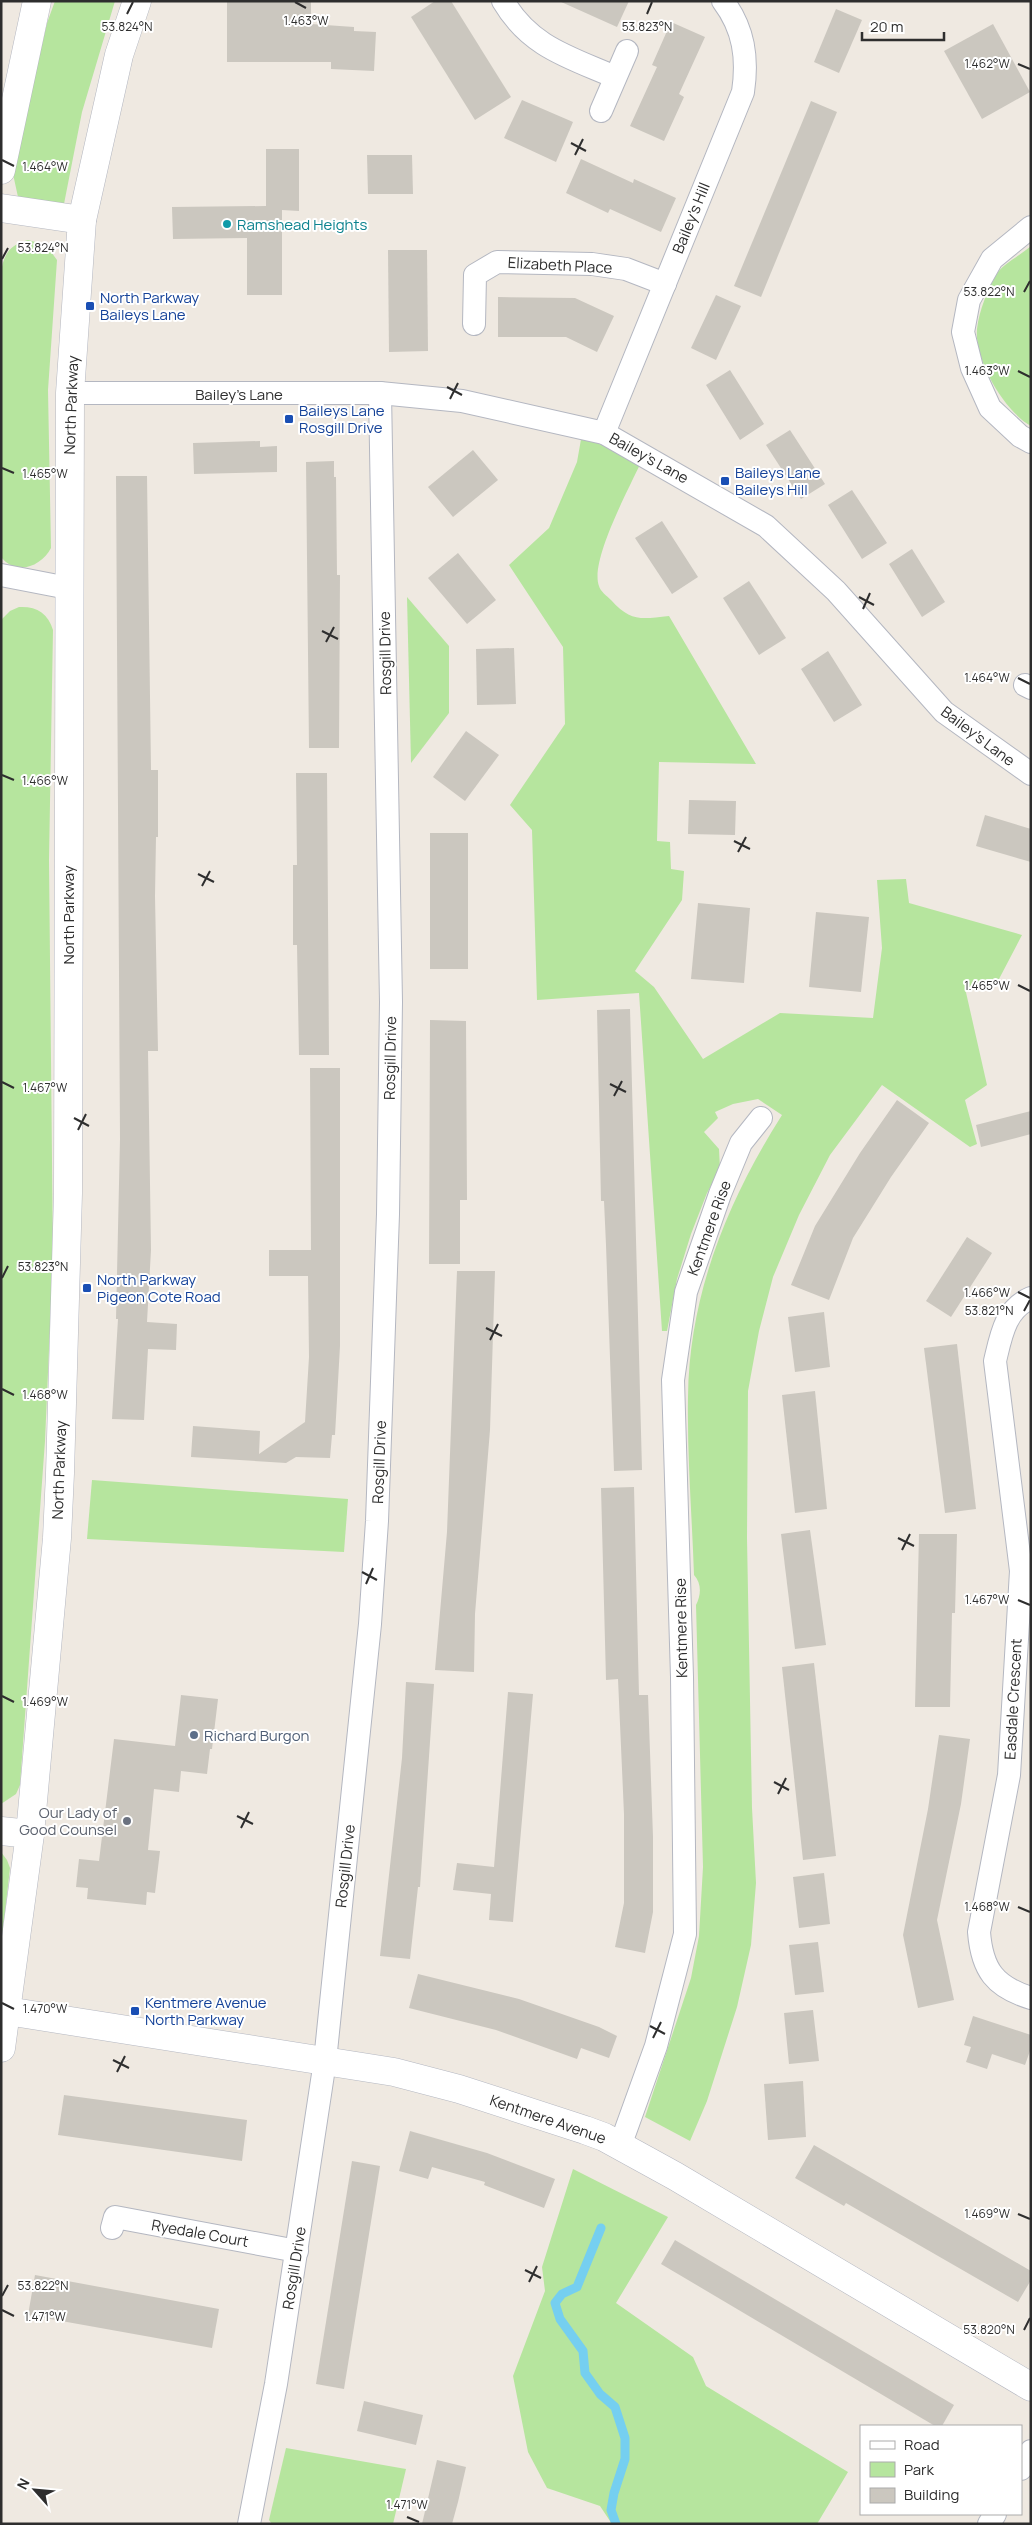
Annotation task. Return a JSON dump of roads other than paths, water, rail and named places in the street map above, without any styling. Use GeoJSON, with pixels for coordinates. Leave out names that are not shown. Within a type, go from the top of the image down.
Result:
{"type":"FeatureCollection","features":[{"type":"Feature","properties":{"kind":"street"},"geometry":{"type":"LineString","coordinates":[[1,170],[37,1]]}},
{"type":"Feature","properties":{"kind":"street","name":"North Parkway"},"geometry":{"type":"LineString","coordinates":[[1,2048],[30,1834],[57,1538],[67,1243],[70,393],[82,220],[119,55],[137,1]]}},
{"type":"Feature","properties":{"kind":"street"},"geometry":{"type":"LineString","coordinates":[[503,1],[513,18],[528,34],[546,47],[616,77]]}},
{"type":"Feature","properties":{"kind":"street","name":"Bailey's Hill"},"geometry":{"type":"LineString","coordinates":[[604,433],[743,92],[746,71],[745,50],[740,30],[723,1]]}},
{"type":"Feature","properties":{"kind":"street"},"geometry":{"type":"LineString","coordinates":[[600,111],[627,51]]}},
{"type":"Feature","properties":{"kind":"street"},"geometry":{"type":"LineString","coordinates":[[1,208],[82,220]]}},
{"type":"Feature","properties":{"kind":"street"},"geometry":{"type":"LineString","coordinates":[[1031,226],[992,259],[969,300],[963,332],[972,368],[990,408],[1020,436],[1031,442]]}},
{"type":"Feature","properties":{"kind":"street","name":"Elizabeth Place"},"geometry":{"type":"LineString","coordinates":[[474,324],[474,275],[497,262],[592,264],[626,269],[665,284]]}},
{"type":"Feature","properties":{"kind":"street","name":"Bailey's Lane"},"geometry":{"type":"LineString","coordinates":[[70,393],[380,393],[462,401],[604,433],[766,526],[836,591],[944,712],[1031,774]]}},
{"type":"Feature","properties":{"kind":"street","name":"Rosgill Drive"},"geometry":{"type":"LineString","coordinates":[[249,2524],[276,2384],[325,2061],[370,1624],[378,1504],[388,1214],[391,1002],[380,393]]}},
{"type":"Feature","properties":{"kind":"street"},"geometry":{"type":"LineString","coordinates":[[1,575],[68,588]]}},
{"type":"Feature","properties":{"kind":"street","name":"Kentmere Rise"},"geometry":{"type":"LineString","coordinates":[[620,2146],[656,2046],[685,1934],[682,1677],[674,1380],[689,1283],[740,1143],[761,1118]]}},
{"type":"Feature","properties":{"kind":"street","name":"Easdale Crescent"},"geometry":{"type":"LineString","coordinates":[[1031,1298],[1017,1303],[1002,1330],[995,1361],[1021,1571],[1009,1775],[979,1932],[980,1951],[987,1968],[999,1983],[1014,1992],[1031,1998]]}},
{"type":"Feature","properties":{"kind":"street"},"geometry":{"type":"LineString","coordinates":[[1,1831],[30,1834]]}},
{"type":"Feature","properties":{"kind":"street","name":"Kentmere Avenue"},"geometry":{"type":"LineString","coordinates":[[7,2011],[394,2072],[459,2089],[585,2130],[620,2146],[675,2176],[1031,2387]]}},
{"type":"Feature","properties":{"kind":"street","name":"Ryedale Court"},"geometry":{"type":"LineString","coordinates":[[112,2228],[114,2217],[297,2251]]}},
{"type":"Feature","properties":{"kind":"street"},"geometry":{"type":"LineString","coordinates":[[1022,2466],[1031,2451]]}},
{"type":"Feature","properties":{"kind":"waterway"},"geometry":{"type":"LineString","coordinates":[[601,2228],[577,2287],[562,2294],[555,2303],[560,2319],[583,2351],[585,2373],[600,2394],[615,2407],[625,2438],[625,2459],[614,2493],[611,2510],[616,2524]]}},
{"type":"Feature","properties":{"kind":"place","name":"Ramshead Heights"},"geometry":{"type":"Point","coordinates":[227,224]}},
{"type":"Feature","properties":{"kind":"place","name":"North Parkway Baileys Lane"},"geometry":{"type":"Point","coordinates":[90,306]}},
{"type":"Feature","properties":{"kind":"place","name":"Baileys Lane Rosgill Drive"},"geometry":{"type":"Point","coordinates":[289,419]}},
{"type":"Feature","properties":{"kind":"place","name":"Baileys Lane Baileys Hill"},"geometry":{"type":"Point","coordinates":[725,481]}},
{"type":"Feature","properties":{"kind":"place","name":"North Parkway Pigeon Cote Road"},"geometry":{"type":"Point","coordinates":[87,1288]}},
{"type":"Feature","properties":{"kind":"place","name":"Richard Burgon"},"geometry":{"type":"Point","coordinates":[194,1735]}},
{"type":"Feature","properties":{"kind":"place","name":"Our Lady of Good Counsel"},"geometry":{"type":"Point","coordinates":[127,1821]}},
{"type":"Feature","properties":{"kind":"place","name":"Kentmere Avenue North Parkway"},"geometry":{"type":"Point","coordinates":[135,2011]}}]}
